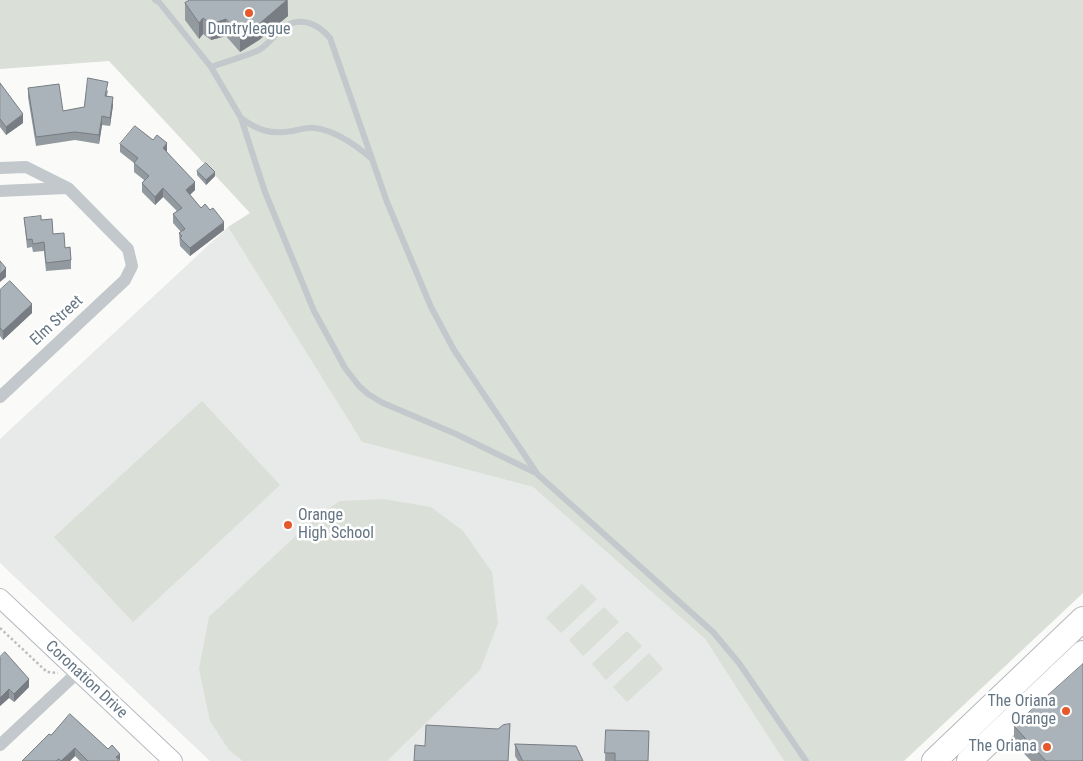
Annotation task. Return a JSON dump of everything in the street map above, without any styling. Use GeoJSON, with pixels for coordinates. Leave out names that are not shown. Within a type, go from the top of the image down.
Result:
{"type":"FeatureCollection","features":[{"type":"Feature","properties":{"kind":"highway"},"geometry":{"type":"LineString","coordinates":[[934,761],[1083,619]]}},
{"type":"Feature","properties":{"kind":"highway"},"geometry":{"type":"LineString","coordinates":[[969,761],[1034,696],[1083,653]]}},
{"type":"Feature","properties":{"kind":"main road","name":"Coronation Drive"},"geometry":{"type":"LineString","coordinates":[[0,598],[173,761]]}},
{"type":"Feature","properties":{"kind":"street"},"geometry":{"type":"LineString","coordinates":[[0,168],[26,167],[68,188]]}},
{"type":"Feature","properties":{"kind":"street"},"geometry":{"type":"LineString","coordinates":[[0,191],[68,188]]}},
{"type":"Feature","properties":{"kind":"street","name":"Elm Street"},"geometry":{"type":"LineString","coordinates":[[0,397],[125,280],[132,266],[128,249],[68,188]]}},
{"type":"Feature","properties":{"kind":"street"},"geometry":{"type":"LineString","coordinates":[[0,745],[78,672]]}},
{"type":"Feature","properties":{"kind":"lane"},"geometry":{"type":"LineString","coordinates":[[158,1],[211,67],[241,118],[265,192],[314,311],[344,368],[359,386],[383,404],[456,434],[536,473]]}},
{"type":"Feature","properties":{"kind":"lane"},"geometry":{"type":"LineString","coordinates":[[211,67],[261,49],[276,37],[285,26],[308,22],[318,26],[330,38],[388,202],[431,307],[454,350],[536,473],[713,632],[739,663],[806,761]]}},
{"type":"Feature","properties":{"kind":"lane"},"geometry":{"type":"LineString","coordinates":[[241,118],[262,131],[290,132],[312,128],[322,129],[364,152],[372,160]]}},
{"type":"Feature","properties":{"kind":"lane"},"geometry":{"type":"LineString","coordinates":[[970,728],[1000,709]]}},
{"type":"Feature","properties":{"kind":"path"},"geometry":{"type":"LineString","coordinates":[[0,628],[47,672],[55,674],[78,672]]}},
{"type":"Feature","properties":{"kind":"shaded area"},"geometry":{"type":"Polygon","coordinates":[[[0,0],[1083,0],[1083,593],[904,761],[784,761],[705,639],[533,487],[362,442],[228,227],[250,213],[109,61],[0,69],[0,0]]]}},
{"type":"Feature","properties":{"kind":"shaded area","name":"Orange High School"},"geometry":{"type":"Polygon","coordinates":[[[228,227],[362,442],[533,487],[705,639],[784,761],[210,761],[0,563],[0,439],[228,227]]]}},
{"type":"Feature","properties":{"kind":"shaded area"},"geometry":{"type":"Polygon","coordinates":[[[202,401],[280,485],[133,622],[54,537],[202,401]]]}},
{"type":"Feature","properties":{"kind":"shaded area"},"geometry":{"type":"Polygon","coordinates":[[[383,499],[431,507],[463,531],[492,572],[498,623],[480,670],[387,761],[243,761],[229,750],[210,721],[199,669],[209,617],[316,517],[340,501],[383,499]]]}},
{"type":"Feature","properties":{"kind":"shaded area"},"geometry":{"type":"Polygon","coordinates":[[[582,584],[597,599],[561,633],[546,618],[582,584]]]}},
{"type":"Feature","properties":{"kind":"shaded area"},"geometry":{"type":"Polygon","coordinates":[[[604,607],[619,622],[583,656],[569,640],[604,607]]]}},
{"type":"Feature","properties":{"kind":"shaded area"},"geometry":{"type":"Polygon","coordinates":[[[627,631],[642,646],[606,680],[592,664],[627,631]]]}},
{"type":"Feature","properties":{"kind":"shaded area"},"geometry":{"type":"Polygon","coordinates":[[[649,653],[663,669],[627,702],[613,687],[649,653]]]}},
{"type":"Feature","properties":{"kind":"building"},"geometry":{"type":"Polygon","coordinates":[[[190,0],[287,0],[259,24],[240,36],[226,19],[211,24],[203,18],[199,23],[185,3],[190,0]]]}},
{"type":"Feature","properties":{"kind":"building"},"geometry":{"type":"Polygon","coordinates":[[[88,78],[108,82],[105,96],[113,97],[110,118],[102,116],[99,135],[75,132],[36,137],[28,88],[59,84],[63,111],[84,107],[88,78]]]}},
{"type":"Feature","properties":{"kind":"building"},"geometry":{"type":"Polygon","coordinates":[[[0,83],[23,114],[6,127],[0,119],[0,83]]]}},
{"type":"Feature","properties":{"kind":"building"},"geometry":{"type":"Polygon","coordinates":[[[135,126],[153,140],[157,135],[167,143],[163,148],[195,182],[186,190],[201,208],[205,204],[210,210],[213,208],[224,222],[190,248],[180,238],[182,236],[179,233],[185,229],[173,214],[182,208],[163,188],[155,197],[142,183],[149,176],[134,163],[138,158],[120,144],[135,126]]]}},
{"type":"Feature","properties":{"kind":"building"},"geometry":{"type":"Polygon","coordinates":[[[206,163],[215,172],[206,180],[197,171],[206,163]]]}},
{"type":"Feature","properties":{"kind":"building"},"geometry":{"type":"Polygon","coordinates":[[[41,216],[41,220],[52,219],[53,234],[64,233],[65,248],[70,247],[71,260],[46,263],[44,242],[33,244],[32,239],[27,240],[24,218],[41,216]]]}},
{"type":"Feature","properties":{"kind":"building"},"geometry":{"type":"Polygon","coordinates":[[[0,261],[6,268],[0,274],[0,261]]]}},
{"type":"Feature","properties":{"kind":"building"},"geometry":{"type":"Polygon","coordinates":[[[10,281],[32,304],[3,331],[0,328],[0,290],[10,281]]]}},
{"type":"Feature","properties":{"kind":"building"},"geometry":{"type":"Polygon","coordinates":[[[5,652],[29,679],[14,694],[9,689],[0,698],[0,657],[5,652]]]}},
{"type":"Feature","properties":{"kind":"building","name":"The Oriana Orange"},"geometry":{"type":"Polygon","coordinates":[[[1083,664],[1083,761],[1046,761],[1014,726],[1083,664]]]}},
{"type":"Feature","properties":{"kind":"building"},"geometry":{"type":"Polygon","coordinates":[[[70,714],[108,749],[112,745],[120,754],[116,757],[119,761],[88,761],[75,748],[61,761],[59,759],[56,761],[22,761],[49,734],[51,735],[70,714]]]}},
{"type":"Feature","properties":{"kind":"building"},"geometry":{"type":"Polygon","coordinates":[[[510,724],[508,761],[414,761],[415,745],[425,746],[426,725],[498,729],[503,725],[510,724]]]}},
{"type":"Feature","properties":{"kind":"building"},"geometry":{"type":"Polygon","coordinates":[[[606,730],[649,731],[648,761],[615,761],[615,753],[605,753],[606,730]]]}},
{"type":"Feature","properties":{"kind":"building"},"geometry":{"type":"Polygon","coordinates":[[[515,744],[576,746],[583,761],[523,761],[515,744]]]}},
{"type":"Feature","properties":{"kind":"place","name":"Duntryleague"},"geometry":{"type":"Point","coordinates":[249,13]}},
{"type":"Feature","properties":{"kind":"place","name":"Orange High School"},"geometry":{"type":"Point","coordinates":[288,525]}},
{"type":"Feature","properties":{"kind":"place","name":"The Oriana Orange"},"geometry":{"type":"Point","coordinates":[1066,711]}},
{"type":"Feature","properties":{"kind":"place","name":"The Oriana"},"geometry":{"type":"Point","coordinates":[1047,747]}}]}
